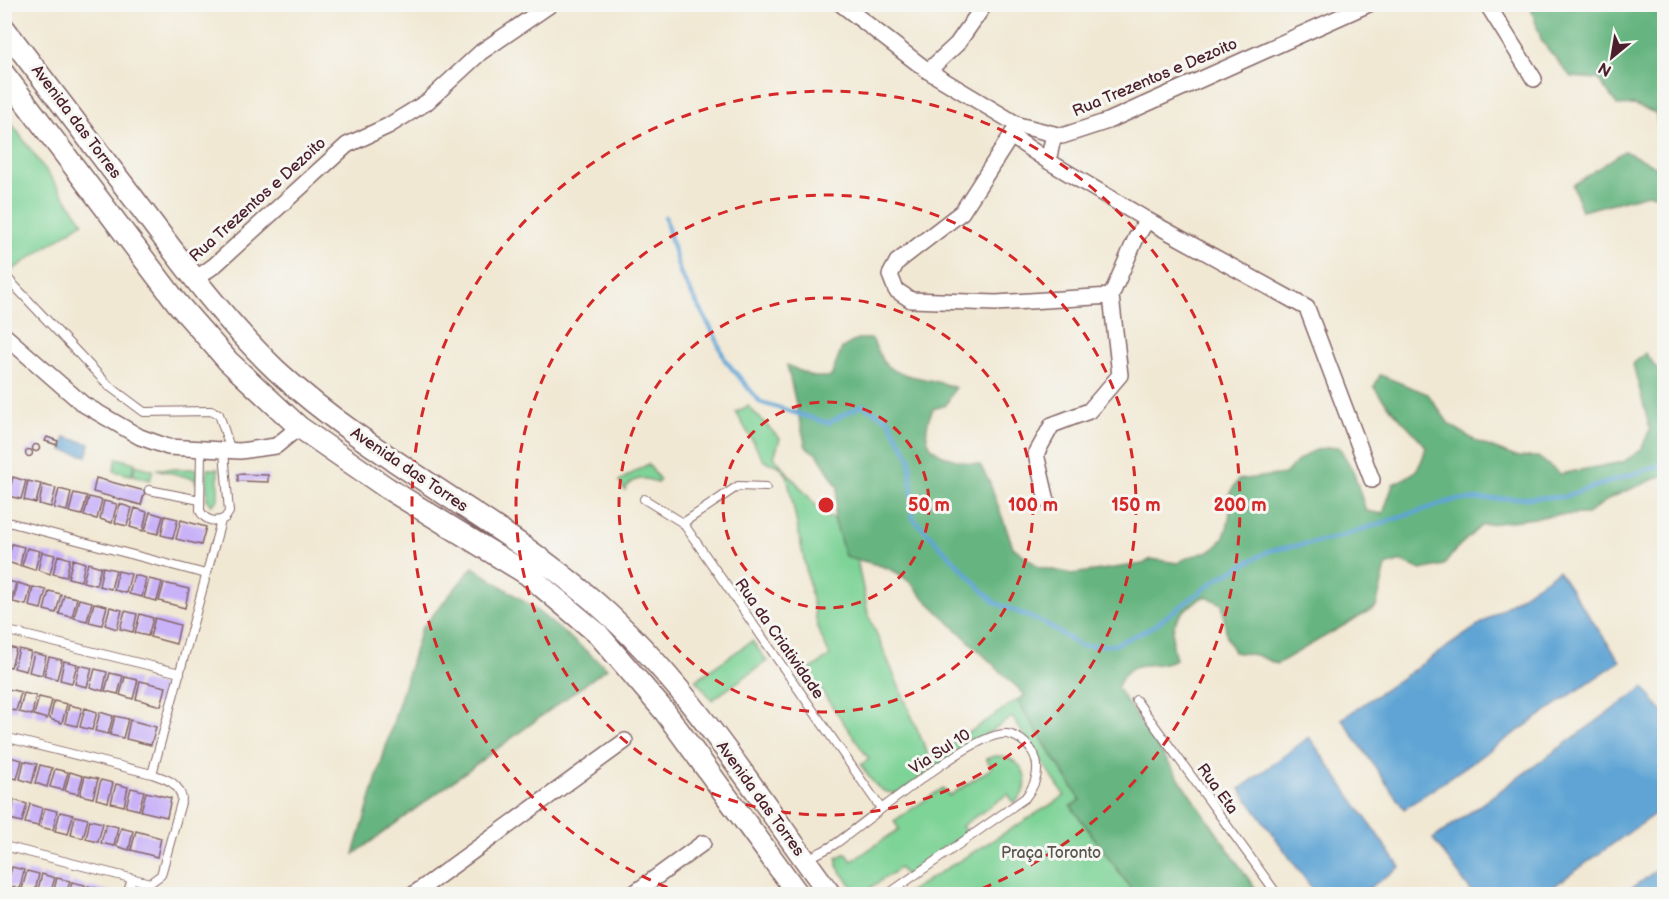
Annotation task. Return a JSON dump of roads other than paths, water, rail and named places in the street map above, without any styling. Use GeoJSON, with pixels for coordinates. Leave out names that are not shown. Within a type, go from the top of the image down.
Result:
{"type":"FeatureCollection","features":[{"type":"Feature","properties":{"kind":"main road","name":"Avenida das Torres"},"geometry":{"type":"LineString","coordinates":[[4,28],[222,315],[274,368],[334,420],[543,560],[596,603],[658,664],[830,894]]}},
{"type":"Feature","properties":{"kind":"main road","name":"Avenida das Torres"},"geometry":{"type":"LineString","coordinates":[[4,74],[202,333],[228,361],[299,427],[387,488],[527,574],[598,634],[665,712],[798,894]]}},
{"type":"Feature","properties":{"kind":"street","name":"Rua Trezentos e Dezoito"},"geometry":{"type":"LineString","coordinates":[[194,280],[215,265],[347,145],[388,126],[427,102],[481,52],[551,4]]}},
{"type":"Feature","properties":{"kind":"street","name":"Rua Trezentos e Dezoito"},"geometry":{"type":"LineString","coordinates":[[840,4],[928,71],[1014,131],[1062,136],[1108,121],[1369,4]]}},
{"type":"Feature","properties":{"kind":"street"},"geometry":{"type":"LineString","coordinates":[[928,71],[957,44],[985,4]]}},
{"type":"Feature","properties":{"kind":"street"},"geometry":{"type":"LineString","coordinates":[[1487,4],[1534,79]]}},
{"type":"Feature","properties":{"kind":"street"},"geometry":{"type":"LineString","coordinates":[[1111,296],[985,303],[911,300],[896,290],[890,275],[897,262],[962,212],[1014,131],[1048,161],[1147,220],[1307,308],[1372,480]]}},
{"type":"Feature","properties":{"kind":"street"},"geometry":{"type":"LineString","coordinates":[[1048,161],[1054,134]]}},
{"type":"Feature","properties":{"kind":"street"},"geometry":{"type":"LineString","coordinates":[[1047,501],[1036,454],[1052,425],[1089,411],[1120,375],[1111,296],[1136,238],[1147,220]]}},
{"type":"Feature","properties":{"kind":"street"},"geometry":{"type":"LineString","coordinates":[[4,334],[83,404],[140,437],[168,447],[228,451],[276,446],[299,427]]}},
{"type":"Feature","properties":{"kind":"street"},"geometry":{"type":"LineString","coordinates":[[414,894],[625,741]]}},
{"type":"Feature","properties":{"kind":"street"},"geometry":{"type":"LineString","coordinates":[[633,894],[703,843]]}},
{"type":"Feature","properties":{"kind":"lane"},"geometry":{"type":"LineString","coordinates":[[4,272],[109,386],[144,412],[211,411],[219,414],[228,451],[229,512],[221,521],[152,774]]}},
{"type":"Feature","properties":{"kind":"lane"},"geometry":{"type":"LineString","coordinates":[[201,451],[200,511],[205,517],[221,521]]}},
{"type":"Feature","properties":{"kind":"lane"},"geometry":{"type":"LineString","coordinates":[[683,523],[738,486],[766,487]]}},
{"type":"Feature","properties":{"kind":"lane"},"geometry":{"type":"LineString","coordinates":[[149,490],[200,500]]}},
{"type":"Feature","properties":{"kind":"lane","name":"Rua da Criatividade"},"geometry":{"type":"LineString","coordinates":[[644,499],[683,523],[880,807]]}},
{"type":"Feature","properties":{"kind":"lane"},"geometry":{"type":"LineString","coordinates":[[4,521],[206,574]]}},
{"type":"Feature","properties":{"kind":"lane"},"geometry":{"type":"LineString","coordinates":[[4,630],[180,673]]}},
{"type":"Feature","properties":{"kind":"lane","name":"Rua Eta"},"geometry":{"type":"LineString","coordinates":[[1136,700],[1277,894]]}},
{"type":"Feature","properties":{"kind":"lane","name":"Via Sul 10"},"geometry":{"type":"LineString","coordinates":[[805,860],[835,844],[880,807],[971,747],[993,736],[1007,734],[1020,739],[1031,748],[1036,759],[1036,780],[1025,798],[888,894]]}},
{"type":"Feature","properties":{"kind":"lane"},"geometry":{"type":"LineString","coordinates":[[4,736],[152,774],[174,783],[181,793],[182,805],[161,875],[150,883],[4,846]]}},
{"type":"Feature","properties":{"kind":"lane"},"geometry":{"type":"LineString","coordinates":[[127,894],[132,879]]}},
{"type":"Feature","properties":{"kind":"water"},"geometry":{"type":"Polygon","coordinates":[[[65,437],[90,444],[87,456],[62,450],[65,437]]]}},
{"type":"Feature","properties":{"kind":"water"},"geometry":{"type":"Polygon","coordinates":[[[1558,571],[1620,661],[1404,809],[1342,719],[1558,571]]]}},
{"type":"Feature","properties":{"kind":"water"},"geometry":{"type":"Polygon","coordinates":[[[1644,687],[1664,714],[1664,807],[1543,894],[1473,894],[1433,839],[1644,687]]]}},
{"type":"Feature","properties":{"kind":"water"},"geometry":{"type":"Polygon","coordinates":[[[1309,737],[1400,867],[1360,894],[1316,894],[1240,789],[1309,737]]]}},
{"type":"Feature","properties":{"kind":"water"},"geometry":{"type":"Polygon","coordinates":[[[1664,865],[1664,894],[1623,894],[1664,865]]]}},
{"type":"Feature","properties":{"kind":"waterway"},"geometry":{"type":"LineString","coordinates":[[665,217],[680,273],[714,334],[725,360],[760,402],[828,423],[862,405],[888,419],[910,458],[913,518],[994,602],[1046,624],[1080,646],[1114,645],[1151,628],[1219,578],[1269,551],[1332,539],[1454,500],[1563,497],[1664,464]]}},
{"type":"Feature","properties":{"kind":"park label","name":"Praça Toronto"},"geometry":{"type":"Point","coordinates":[1051,853]}}]}
